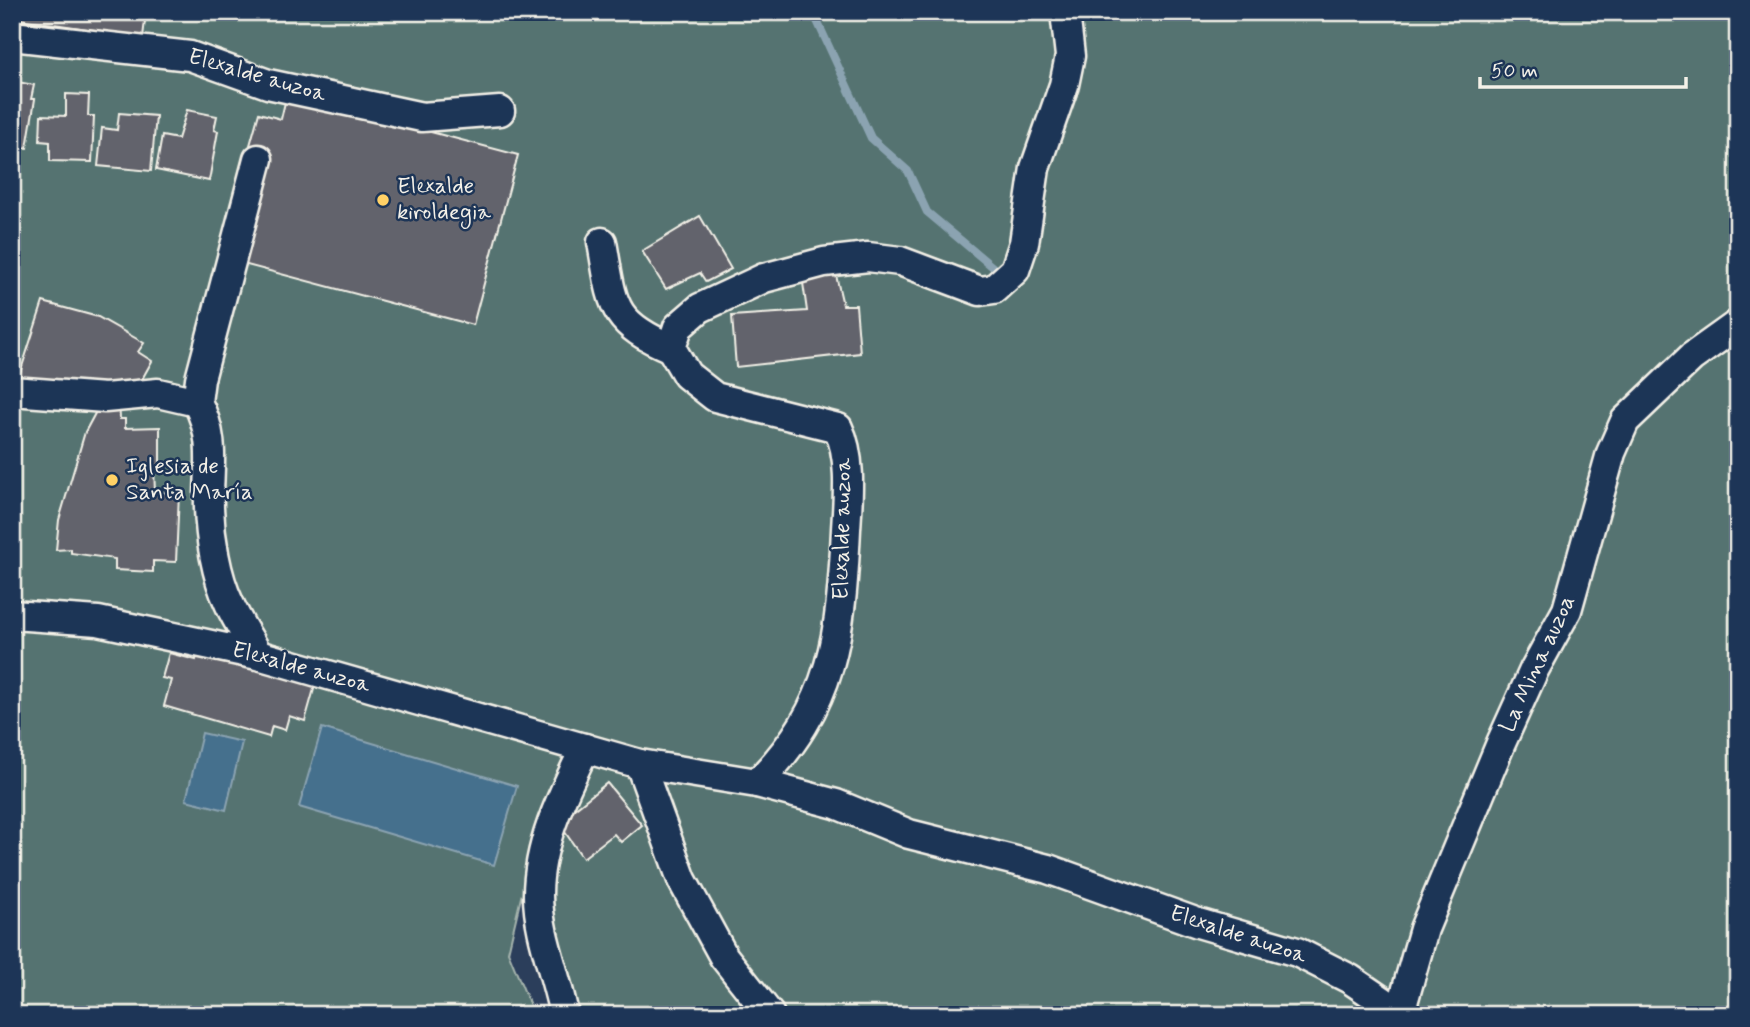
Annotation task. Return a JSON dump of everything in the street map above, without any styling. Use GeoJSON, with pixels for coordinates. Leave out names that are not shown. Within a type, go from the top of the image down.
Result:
{"type":"FeatureCollection","features":[{"type":"Feature","properties":{"kind":"street"},"geometry":{"type":"LineString","coordinates":[[602,242],[612,300],[625,323],[671,348],[678,327],[700,308],[764,278],[824,262],[868,257],[900,261],[979,291],[994,289],[1015,270],[1024,243],[1035,168],[1064,85],[1070,56],[1065,12]]}},
{"type":"Feature","properties":{"kind":"street","name":"Elexalde auzoa"},"geometry":{"type":"LineString","coordinates":[[12,36],[190,56],[268,84],[422,117],[500,111]]}},
{"type":"Feature","properties":{"kind":"street"},"geometry":{"type":"LineString","coordinates":[[258,159],[200,379],[197,402],[209,424],[212,460],[209,508],[213,544],[228,601],[258,654]]}},
{"type":"Feature","properties":{"kind":"street","name":"La Mina auzoa"},"geometry":{"type":"LineString","coordinates":[[1389,1010],[1496,755],[1534,670],[1567,610],[1611,453],[1625,421],[1692,357],[1738,324]]}},
{"type":"Feature","properties":{"kind":"street","name":"Elexalde auzoa"},"geometry":{"type":"LineString","coordinates":[[671,348],[687,375],[715,397],[814,420],[838,428],[843,437],[848,486],[845,553],[842,607],[831,667],[815,703],[780,760],[757,783]]}},
{"type":"Feature","properties":{"kind":"street"},"geometry":{"type":"LineString","coordinates":[[12,391],[105,398],[158,393],[197,402]]}},
{"type":"Feature","properties":{"kind":"street","name":"Elexalde auzoa"},"geometry":{"type":"LineString","coordinates":[[12,615],[98,621],[258,654],[640,764],[757,783],[836,804],[909,834],[1048,869],[1198,923],[1297,952],[1350,979],[1389,1010]]}},
{"type":"Feature","properties":{"kind":"street"},"geometry":{"type":"LineString","coordinates":[[564,1015],[538,895],[542,856],[557,807],[584,748]]}},
{"type":"Feature","properties":{"kind":"street"},"geometry":{"type":"LineString","coordinates":[[640,764],[682,880],[724,957],[770,1015]]}},
{"type":"Feature","properties":{"kind":"green space"},"geometry":{"type":"Polygon","coordinates":[[[12,12],[1738,12],[1738,1015],[576,1015],[521,897],[508,952],[534,1015],[12,1015],[12,12]]]}},
{"type":"Feature","properties":{"kind":"water"},"geometry":{"type":"Polygon","coordinates":[[[322,728],[517,786],[494,865],[299,807],[322,728]]]}},
{"type":"Feature","properties":{"kind":"water"},"geometry":{"type":"Polygon","coordinates":[[[202,733],[242,742],[226,810],[186,800],[202,733]]]}},
{"type":"Feature","properties":{"kind":"building"},"geometry":{"type":"Polygon","coordinates":[[[12,12],[146,12],[143,37],[12,18],[12,12]]]}},
{"type":"Feature","properties":{"kind":"building"},"geometry":{"type":"Polygon","coordinates":[[[12,81],[34,85],[31,99],[35,99],[27,148],[12,146],[12,81]]]}},
{"type":"Feature","properties":{"kind":"building"},"geometry":{"type":"Polygon","coordinates":[[[66,94],[89,95],[88,116],[94,116],[92,162],[50,161],[50,142],[40,141],[41,115],[66,116],[66,94]]]}},
{"type":"Feature","properties":{"kind":"building","name":"Elexalde kiroldegia"},"geometry":{"type":"Polygon","coordinates":[[[287,94],[518,155],[473,325],[243,264],[247,156],[259,113],[281,119],[287,94]]]}},
{"type":"Feature","properties":{"kind":"building"},"geometry":{"type":"Polygon","coordinates":[[[187,110],[217,116],[214,130],[218,131],[209,181],[156,170],[162,136],[178,139],[187,110]]]}},
{"type":"Feature","properties":{"kind":"building"},"geometry":{"type":"Polygon","coordinates":[[[119,113],[156,116],[151,171],[98,166],[102,128],[117,130],[119,113]]]}},
{"type":"Feature","properties":{"kind":"building"},"geometry":{"type":"Polygon","coordinates":[[[700,216],[731,269],[706,282],[700,273],[666,289],[642,251],[700,216]]]}},
{"type":"Feature","properties":{"kind":"building"},"geometry":{"type":"Polygon","coordinates":[[[834,267],[843,305],[856,305],[860,353],[736,367],[732,316],[807,311],[802,276],[834,267]]]}},
{"type":"Feature","properties":{"kind":"building"},"geometry":{"type":"Polygon","coordinates":[[[43,302],[98,317],[144,343],[138,352],[152,361],[136,390],[118,381],[111,394],[73,390],[19,376],[43,302]]]}},
{"type":"Feature","properties":{"kind":"building","name":"Iglesia de Santa María"},"geometry":{"type":"Polygon","coordinates":[[[119,402],[120,419],[125,419],[125,428],[160,427],[160,468],[154,468],[155,492],[179,493],[176,562],[153,561],[153,572],[115,570],[115,559],[71,553],[71,549],[56,550],[59,520],[85,432],[99,406],[119,402]]]}},
{"type":"Feature","properties":{"kind":"building"},"geometry":{"type":"Polygon","coordinates":[[[13,412],[16,474],[12,474],[13,412]]]}},
{"type":"Feature","properties":{"kind":"building"},"geometry":{"type":"Polygon","coordinates":[[[199,648],[316,682],[305,721],[289,716],[285,730],[272,726],[269,737],[164,706],[171,680],[162,678],[169,653],[196,660],[199,648]]]}},
{"type":"Feature","properties":{"kind":"building"},"geometry":{"type":"Polygon","coordinates":[[[607,783],[642,825],[621,842],[614,834],[583,858],[558,822],[607,783]]]}},
{"type":"Feature","properties":{"kind":"waterway"},"geometry":{"type":"LineString","coordinates":[[813,12],[871,138],[908,171],[927,212],[994,268]]}},
{"type":"Feature","properties":{"kind":"place","name":"Elexalde kiroldegia"},"geometry":{"type":"Point","coordinates":[383,200]}},
{"type":"Feature","properties":{"kind":"place","name":"Iglesia de Santa María"},"geometry":{"type":"Point","coordinates":[112,480]}}]}
